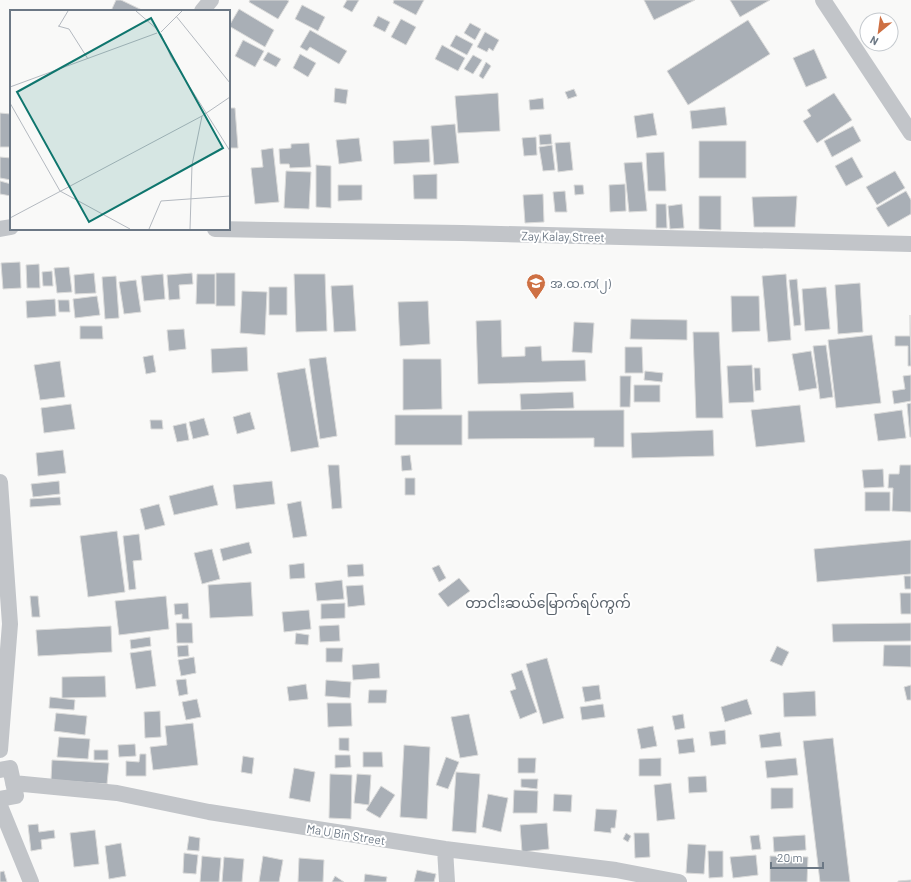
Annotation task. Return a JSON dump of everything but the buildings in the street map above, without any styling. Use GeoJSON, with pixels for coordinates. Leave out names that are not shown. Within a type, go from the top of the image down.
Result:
{"type":"FeatureCollection","features":[{"type":"Feature","properties":{"kind":"street"},"geometry":{"type":"LineString","coordinates":[[203,10],[211,0]]}},
{"type":"Feature","properties":{"kind":"street"},"geometry":{"type":"LineString","coordinates":[[823,0],[911,133]]}},
{"type":"Feature","properties":{"kind":"street"},"geometry":{"type":"LineString","coordinates":[[0,229],[10,227]]}},
{"type":"Feature","properties":{"kind":"street","name":"Zay Kalay Street"},"geometry":{"type":"LineString","coordinates":[[230,229],[462,233],[911,244]]}},
{"type":"Feature","properties":{"kind":"street"},"geometry":{"type":"LineString","coordinates":[[0,482],[10,624],[0,750]]}},
{"type":"Feature","properties":{"kind":"street"},"geometry":{"type":"LineString","coordinates":[[0,770],[10,768],[16,796],[0,799]]}},
{"type":"Feature","properties":{"kind":"street","name":"Ma U Bin Street"},"geometry":{"type":"LineString","coordinates":[[13,783],[117,793],[209,812],[445,849],[616,870],[679,882]]}},
{"type":"Feature","properties":{"kind":"street"},"geometry":{"type":"LineString","coordinates":[[0,806],[31,882]]}},
{"type":"Feature","properties":{"kind":"street"},"geometry":{"type":"LineString","coordinates":[[445,849],[447,882]]}},
{"type":"Feature","properties":{"kind":"place","name":"အ.ထ.က(၂)"},"geometry":{"type":"Point","coordinates":[536,300]}},
{"type":"Feature","properties":{"kind":"district","name":"တာငါးဆယ်မြောက်ရပ်ကွက်"},"geometry":{"type":"Point","coordinates":[548,602]}}]}
